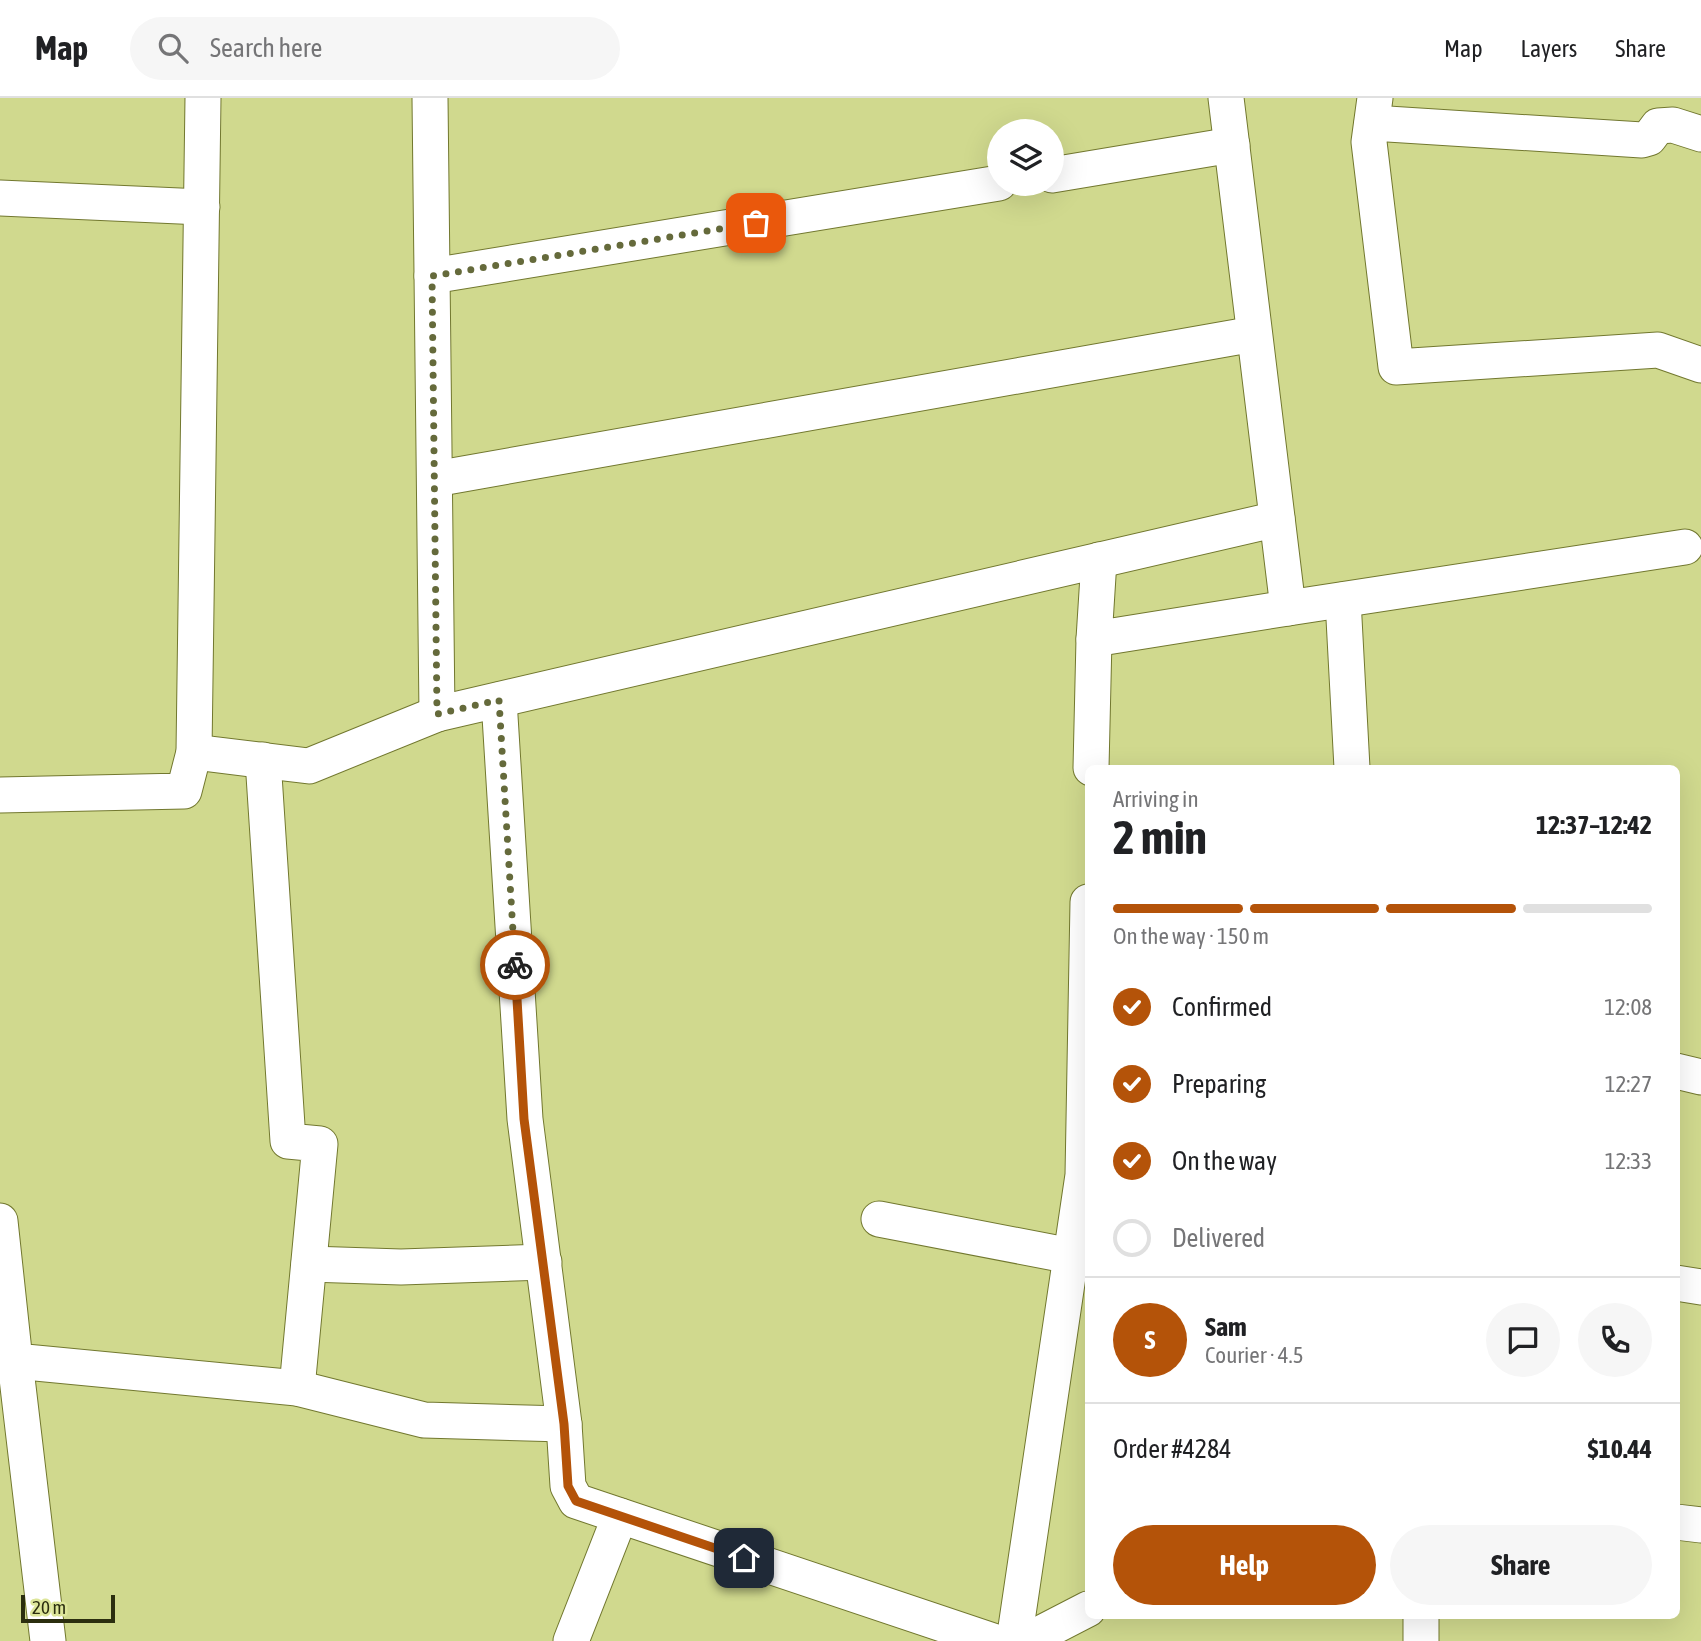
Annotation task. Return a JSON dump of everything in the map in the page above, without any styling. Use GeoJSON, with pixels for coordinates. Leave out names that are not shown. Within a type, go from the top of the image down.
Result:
{"type":"FeatureCollection","features":[{"type":"Feature","properties":{"kind":"street"},"geometry":{"type":"LineString","coordinates":[[0,795],[184,791],[194,752],[203,98]]}},
{"type":"Feature","properties":{"kind":"street"},"geometry":{"type":"LineString","coordinates":[[430,98],[437,714]]}},
{"type":"Feature","properties":{"kind":"street"},"geometry":{"type":"LineString","coordinates":[[1226,98],[1288,608]]}},
{"type":"Feature","properties":{"kind":"street"},"geometry":{"type":"LineString","coordinates":[[1701,134],[1673,124],[1658,126],[1649,138],[1642,140],[1374,110],[1369,142],[1396,367],[1658,350],[1701,365]]}},
{"type":"Feature","properties":{"kind":"street"},"geometry":{"type":"LineString","coordinates":[[1064,173],[1232,145]]}},
{"type":"Feature","properties":{"kind":"street"},"geometry":{"type":"LineString","coordinates":[[432,276],[987,185]]}},
{"type":"Feature","properties":{"kind":"street"},"geometry":{"type":"LineString","coordinates":[[0,198],[202,207]]}},
{"type":"Feature","properties":{"kind":"street"},"geometry":{"type":"LineString","coordinates":[[435,479],[1254,334]]}},
{"type":"Feature","properties":{"kind":"street"},"geometry":{"type":"LineString","coordinates":[[194,752],[309,766],[437,714],[1276,519]]}},
{"type":"Feature","properties":{"kind":"street"},"geometry":{"type":"LineString","coordinates":[[1094,639],[1685,547]]}},
{"type":"Feature","properties":{"kind":"street"},"geometry":{"type":"LineString","coordinates":[[1091,765],[1099,560]]}},
{"type":"Feature","properties":{"kind":"street"},"geometry":{"type":"LineString","coordinates":[[1343,600],[1352,765]]}},
{"type":"Feature","properties":{"kind":"street"},"geometry":{"type":"LineString","coordinates":[[499,700],[524,1119],[564,1424],[568,1486],[576,1501],[993,1641]]}},
{"type":"Feature","properties":{"kind":"street"},"geometry":{"type":"LineString","coordinates":[[263,760],[288,1142],[320,1144],[297,1388]]}},
{"type":"Feature","properties":{"kind":"street"},"geometry":{"type":"LineString","coordinates":[[1014,1641],[1083,1175],[1085,1066]]}},
{"type":"Feature","properties":{"kind":"street"},"geometry":{"type":"LineString","coordinates":[[1680,1072],[1701,1077]]}},
{"type":"Feature","properties":{"kind":"street"},"geometry":{"type":"LineString","coordinates":[[879,1219],[1071,1256]]}},
{"type":"Feature","properties":{"kind":"street"},"geometry":{"type":"LineString","coordinates":[[0,1221],[48,1641]]}},
{"type":"Feature","properties":{"kind":"street"},"geometry":{"type":"LineString","coordinates":[[309,1264],[401,1267],[544,1262]]}},
{"type":"Feature","properties":{"kind":"street"},"geometry":{"type":"LineString","coordinates":[[1680,1284],[1701,1287]]}},
{"type":"Feature","properties":{"kind":"street"},"geometry":{"type":"LineString","coordinates":[[15,1361],[297,1388],[424,1420],[564,1424]]}},
{"type":"Feature","properties":{"kind":"street"},"geometry":{"type":"LineString","coordinates":[[571,1641],[620,1516]]}},
{"type":"Feature","properties":{"kind":"street"},"geometry":{"type":"LineString","coordinates":[[1680,1522],[1701,1525]]}},
{"type":"Feature","properties":{"kind":"street"},"geometry":{"type":"LineString","coordinates":[[1026,1641],[1085,1611]]}},
{"type":"Feature","properties":{"kind":"street"},"geometry":{"type":"LineString","coordinates":[[1421,1641],[1422,1619]]}},
{"type":"Feature","properties":{"kind":"way so far"},"geometry":{"type":"LineString","coordinates":[[515,965],[499,700],[437,714],[432,276],[756,223]]}},
{"type":"Feature","properties":{"kind":"route"},"geometry":{"type":"LineString","coordinates":[[515,965],[524,1119],[564,1424],[568,1486],[576,1501],[744,1558]]}}]}
